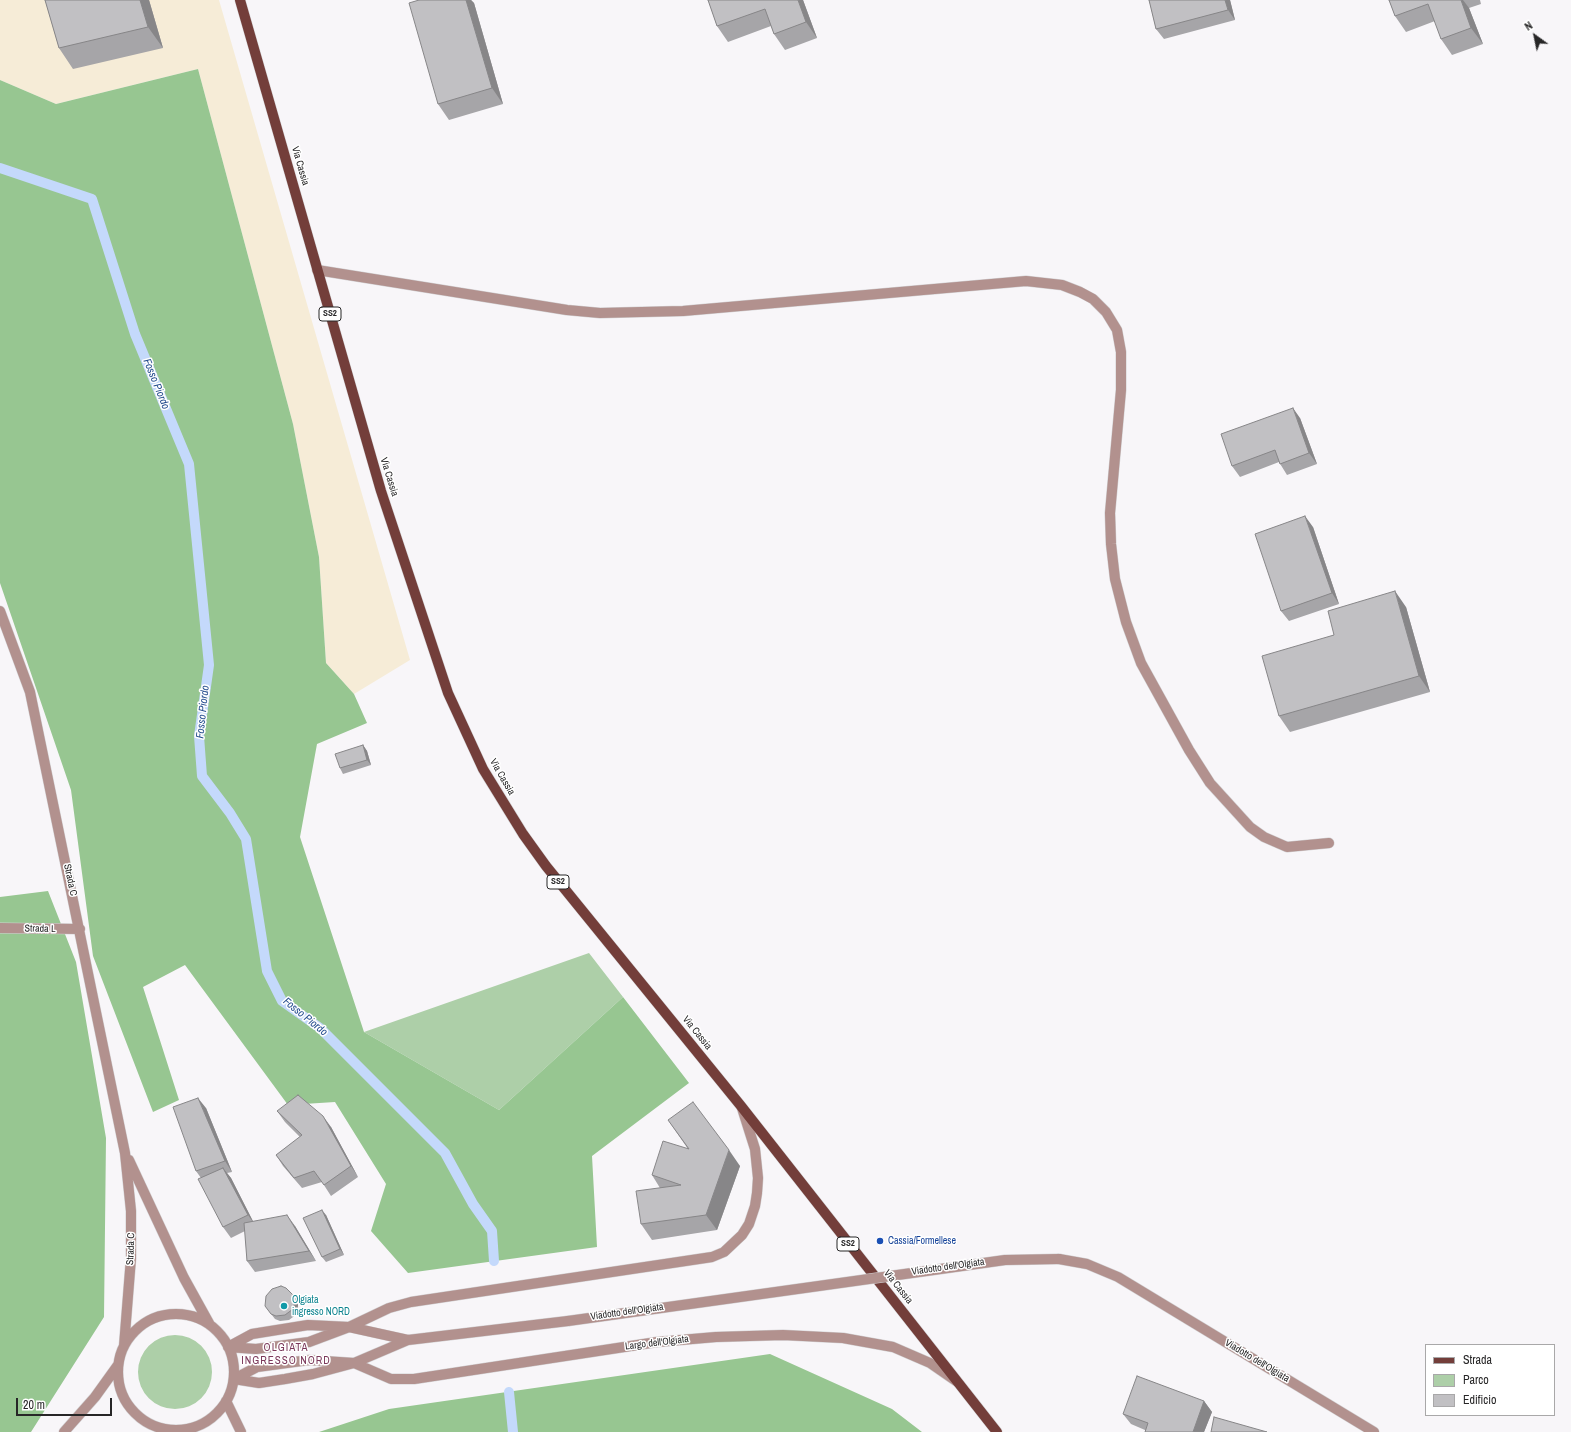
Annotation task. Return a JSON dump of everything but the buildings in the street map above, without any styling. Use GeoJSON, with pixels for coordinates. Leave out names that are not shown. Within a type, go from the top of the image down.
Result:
{"type":"FeatureCollection","features":[{"type":"Feature","properties":{"kind":"main road","name":"Via Cassia"},"geometry":{"type":"LineString","coordinates":[[240,0],[380,491],[448,693],[483,769],[523,834],[546,866],[741,1106],[956,1382],[997,1432]]}},
{"type":"Feature","properties":{"kind":"street"},"geometry":{"type":"LineString","coordinates":[[317,270],[566,310],[600,313],[683,311],[1026,281],[1062,285],[1086,296],[1106,312],[1117,330],[1121,352],[1122,390],[1110,513],[1111,544],[1115,579],[1126,622],[1142,663],[1189,750],[1210,783],[1250,827],[1277,844],[1288,847],[1329,843]]}},
{"type":"Feature","properties":{"kind":"street","name":"Strada C"},"geometry":{"type":"LineString","coordinates":[[0,611],[30,692],[125,1153],[131,1211],[131,1258],[124,1346]]}},
{"type":"Feature","properties":{"kind":"street","name":"Strada L"},"geometry":{"type":"LineString","coordinates":[[0,928],[80,929]]}},
{"type":"Feature","properties":{"kind":"street"},"geometry":{"type":"LineString","coordinates":[[228,1347],[256,1349],[309,1342],[349,1327],[389,1308],[411,1302],[712,1258],[724,1252],[738,1240],[749,1224],[755,1206],[758,1178],[755,1149],[741,1106]]}},
{"type":"Feature","properties":{"kind":"street","name":"Strada C"},"geometry":{"type":"LineString","coordinates":[[125,1153],[184,1278],[210,1325]]}},
{"type":"Feature","properties":{"kind":"street","name":"Viadotto dell'Olgiata"},"geometry":{"type":"LineString","coordinates":[[408,1340],[568,1321],[1005,1260],[1059,1259],[1087,1264],[1118,1277],[1374,1432]]}},
{"type":"Feature","properties":{"kind":"street"},"geometry":{"type":"LineString","coordinates":[[172,1314],[192,1316],[210,1325],[220,1334],[228,1347],[234,1362],[234,1379],[226,1401],[214,1415],[199,1425],[180,1431],[162,1428],[147,1422],[134,1412],[124,1398],[118,1382],[118,1365],[124,1346],[136,1330],[153,1319],[172,1314]]}},
{"type":"Feature","properties":{"kind":"street"},"geometry":{"type":"LineString","coordinates":[[228,1347],[252,1334],[308,1324],[349,1327],[408,1340]]}},
{"type":"Feature","properties":{"kind":"street","name":"Largo dell'Olgiata"},"geometry":{"type":"LineString","coordinates":[[234,1379],[257,1367],[309,1360],[354,1363],[391,1379],[402,1380],[657,1342],[716,1337],[815,1336],[843,1338],[893,1347],[930,1363],[956,1382]]}},
{"type":"Feature","properties":{"kind":"street","name":"Largo dell'Olgiata"},"geometry":{"type":"LineString","coordinates":[[234,1379],[259,1383],[313,1374],[354,1363],[408,1340]]}},
{"type":"Feature","properties":{"kind":"street"},"geometry":{"type":"LineString","coordinates":[[64,1432],[95,1397],[118,1365]]}},
{"type":"Feature","properties":{"kind":"street"},"geometry":{"type":"LineString","coordinates":[[226,1401],[241,1432]]}},
{"type":"Feature","properties":{"kind":"street"},"geometry":{"type":"LineString","coordinates":[[147,1432],[162,1428]]}},
{"type":"Feature","properties":{"kind":"shaded area"},"geometry":{"type":"Polygon","coordinates":[[[0,0],[219,0],[410,660],[354,694],[326,663],[319,557],[293,424],[198,69],[56,104],[0,80],[0,0]]]}},
{"type":"Feature","properties":{"kind":"green space"},"geometry":{"type":"Polygon","coordinates":[[[198,69],[293,424],[319,557],[326,663],[354,694],[367,723],[317,744],[300,837],[364,1032],[499,1110],[623,997],[689,1083],[592,1156],[597,1247],[408,1273],[371,1231],[386,1184],[335,1102],[288,1105],[185,965],[143,987],[179,1100],[153,1112],[93,956],[71,790],[0,583],[0,80],[56,104],[198,69]]]}},
{"type":"Feature","properties":{"kind":"green space"},"geometry":{"type":"Polygon","coordinates":[[[48,891],[76,962],[106,1138],[104,1317],[31,1432],[0,1432],[0,897],[48,891]]]}},
{"type":"Feature","properties":{"kind":"green space"},"geometry":{"type":"Polygon","coordinates":[[[589,953],[623,997],[499,1110],[364,1032],[589,953]]]}},
{"type":"Feature","properties":{"kind":"green space"},"geometry":{"type":"Polygon","coordinates":[[[175,1335],[189,1338],[201,1346],[209,1358],[212,1372],[209,1386],[201,1398],[189,1406],[175,1409],[161,1406],[149,1398],[141,1386],[138,1372],[141,1358],[149,1346],[161,1338],[175,1335]]]}},
{"type":"Feature","properties":{"kind":"green space"},"geometry":{"type":"Polygon","coordinates":[[[770,1354],[892,1409],[922,1432],[319,1432],[389,1409],[770,1354]]]}},
{"type":"Feature","properties":{"kind":"waterway","name":"Fosso Piordo"},"geometry":{"type":"LineString","coordinates":[[0,168],[92,199],[135,334],[189,464],[209,665],[199,736],[202,776],[230,813],[246,839],[267,971],[282,1001],[320,1028],[445,1153],[473,1204],[492,1231],[494,1261]]}},
{"type":"Feature","properties":{"kind":"waterway","name":"Fosso Piordo"},"geometry":{"type":"LineString","coordinates":[[509,1392],[513,1432]]}},
{"type":"Feature","properties":{"kind":"place","name":"Cassia/Formellese"},"geometry":{"type":"Point","coordinates":[880,1241]}},
{"type":"Feature","properties":{"kind":"place","name":"Olgiata ingresso NORD"},"geometry":{"type":"Point","coordinates":[284,1306]}},
{"type":"Feature","properties":{"kind":"district","name":"OLGIATA INGRESSO NORD"},"geometry":{"type":"Point","coordinates":[286,1354]}}]}
